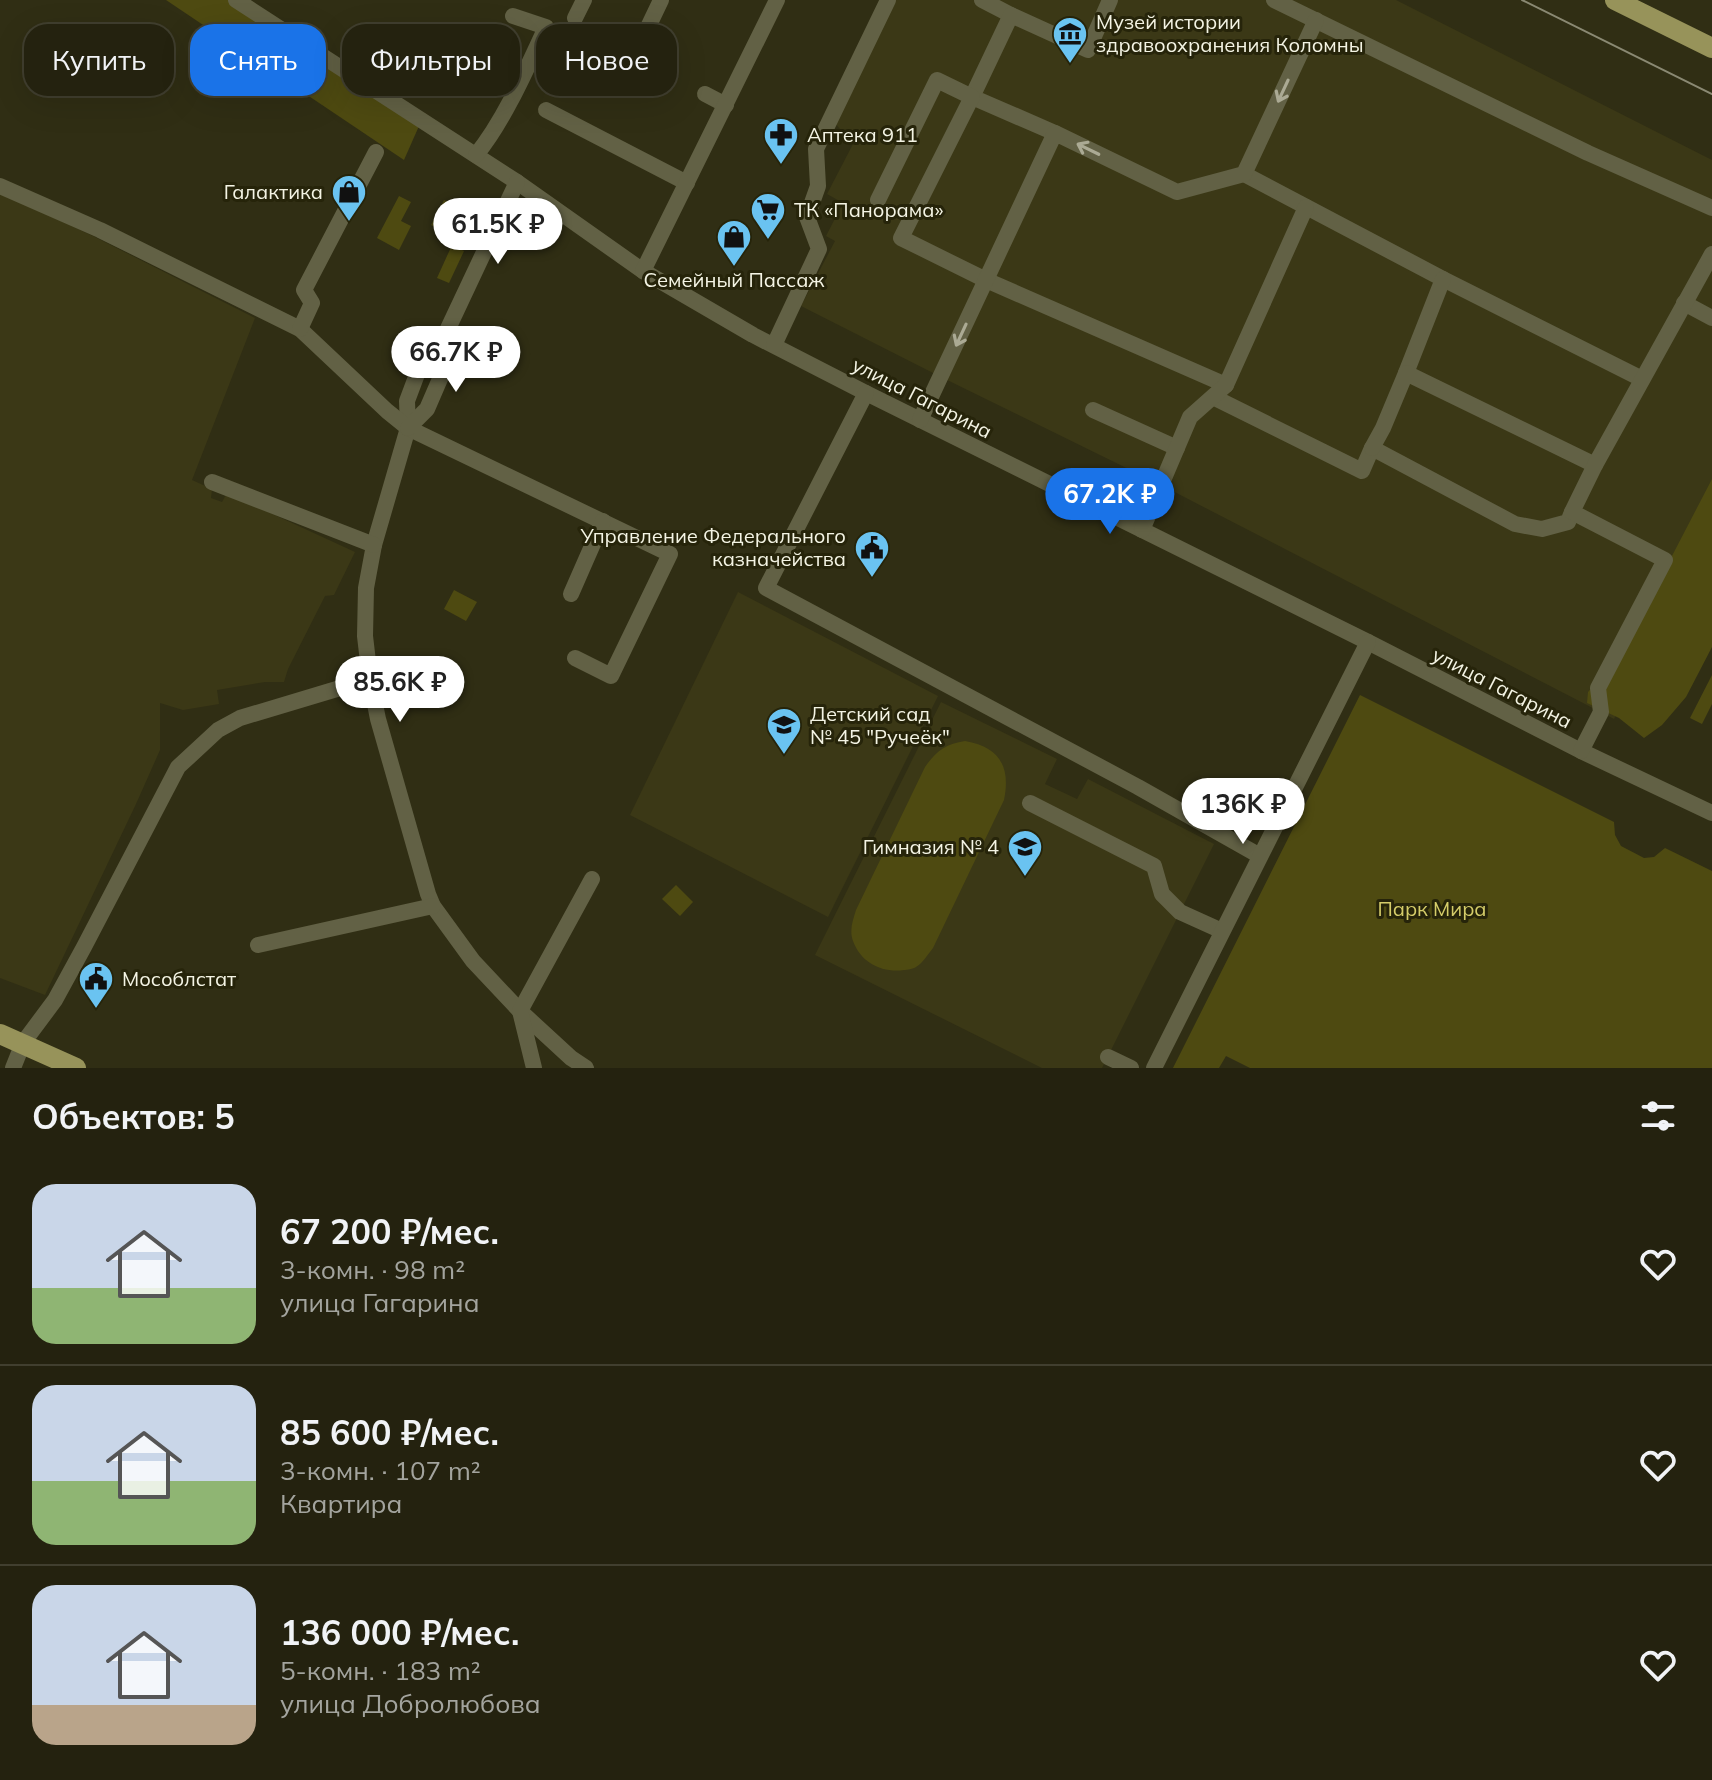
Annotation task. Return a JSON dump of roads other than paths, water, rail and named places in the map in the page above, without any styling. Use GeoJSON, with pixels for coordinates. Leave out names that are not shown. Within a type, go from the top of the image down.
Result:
{"type":"FeatureCollection","features":[{"type":"Feature","properties":{"kind":"main road"},"geometry":{"type":"LineString","coordinates":[[1615,0],[1712,48]]}},
{"type":"Feature","properties":{"kind":"main road"},"geometry":{"type":"LineString","coordinates":[[0,1034],[76,1068]]}},
{"type":"Feature","properties":{"kind":"street","name":"улица Гагарина"},"geometry":{"type":"LineString","coordinates":[[236,0],[342,69]]}},
{"type":"Feature","properties":{"kind":"street"},"geometry":{"type":"LineString","coordinates":[[575,18],[584,0]]}},
{"type":"Feature","properties":{"kind":"street"},"geometry":{"type":"LineString","coordinates":[[650,24],[661,0]]}},
{"type":"Feature","properties":{"kind":"street"},"geometry":{"type":"LineString","coordinates":[[643,271],[777,0]]}},
{"type":"Feature","properties":{"kind":"street"},"geometry":{"type":"LineString","coordinates":[[774,345],[819,249],[807,217],[818,186],[816,149],[888,0]]}},
{"type":"Feature","properties":{"kind":"street"},"geometry":{"type":"LineString","coordinates":[[982,0],[1088,50],[1110,0]]}},
{"type":"Feature","properties":{"kind":"street"},"geometry":{"type":"LineString","coordinates":[[1274,0],[1588,153],[1712,208]]}},
{"type":"Feature","properties":{"kind":"street"},"geometry":{"type":"LineString","coordinates":[[1011,15],[901,238],[1219,391],[1362,471],[1383,428],[1443,279]]}},
{"type":"Feature","properties":{"kind":"street"},"geometry":{"type":"LineString","coordinates":[[476,155],[527,70],[546,27],[513,16]]}},
{"type":"Feature","properties":{"kind":"street"},"geometry":{"type":"LineString","coordinates":[[1244,174],[1316,20]]}},
{"type":"Feature","properties":{"kind":"street"},"geometry":{"type":"LineString","coordinates":[[878,200],[937,80],[1177,192],[1244,174],[1642,379]]}},
{"type":"Feature","properties":{"kind":"street"},"geometry":{"type":"LineString","coordinates":[[705,94],[726,105]]}},
{"type":"Feature","properties":{"kind":"street","name":"улица Гагарина"},"geometry":{"type":"LineString","coordinates":[[384,96],[517,182],[643,271],[774,345],[1581,751],[1712,813]]}},
{"type":"Feature","properties":{"kind":"street"},"geometry":{"type":"LineString","coordinates":[[546,110],[687,183]]}},
{"type":"Feature","properties":{"kind":"street"},"geometry":{"type":"LineString","coordinates":[[920,420],[1055,133]]}},
{"type":"Feature","properties":{"kind":"street"},"geometry":{"type":"LineString","coordinates":[[300,329],[312,303],[304,290],[376,152]]}},
{"type":"Feature","properties":{"kind":"street"},"geometry":{"type":"LineString","coordinates":[[517,182],[445,335],[419,369],[407,401],[408,428],[374,545],[366,588],[365,636],[378,719],[433,906],[473,961],[520,1011],[586,1068]]}},
{"type":"Feature","properties":{"kind":"street"},"geometry":{"type":"LineString","coordinates":[[0,186],[100,230],[300,329],[408,428],[670,554],[611,676],[575,658]]}},
{"type":"Feature","properties":{"kind":"street"},"geometry":{"type":"LineString","coordinates":[[1142,530],[1190,417],[1219,391],[1306,207]]}},
{"type":"Feature","properties":{"kind":"street"},"geometry":{"type":"LineString","coordinates":[[1372,448],[1515,524],[1542,529],[1568,522],[1595,465],[1712,254]]}},
{"type":"Feature","properties":{"kind":"street"},"geometry":{"type":"LineString","coordinates":[[1684,303],[1712,318]]}},
{"type":"Feature","properties":{"kind":"street"},"geometry":{"type":"LineString","coordinates":[[1406,373],[1595,465]]}},
{"type":"Feature","properties":{"kind":"street"},"geometry":{"type":"LineString","coordinates":[[866,393],[766,588],[1125,780],[1260,856]]}},
{"type":"Feature","properties":{"kind":"street"},"geometry":{"type":"LineString","coordinates":[[1093,410],[1177,448]]}},
{"type":"Feature","properties":{"kind":"street"},"geometry":{"type":"LineString","coordinates":[[212,482],[374,545]]}},
{"type":"Feature","properties":{"kind":"street"},"geometry":{"type":"LineString","coordinates":[[1572,512],[1665,560],[1598,688],[1601,712],[1581,751]]}},
{"type":"Feature","properties":{"kind":"street"},"geometry":{"type":"LineString","coordinates":[[571,594],[603,521]]}},
{"type":"Feature","properties":{"kind":"street"},"geometry":{"type":"LineString","coordinates":[[1154,1068],[1368,642]]}},
{"type":"Feature","properties":{"kind":"street"},"geometry":{"type":"LineString","coordinates":[[13,1068],[23,1043],[55,1000],[178,767],[218,730],[240,718],[370,679]]}},
{"type":"Feature","properties":{"kind":"street"},"geometry":{"type":"LineString","coordinates":[[1030,803],[1154,866],[1162,894],[1180,912],[1222,931]]}},
{"type":"Feature","properties":{"kind":"street"},"geometry":{"type":"LineString","coordinates":[[534,1068],[520,1011],[592,879]]}},
{"type":"Feature","properties":{"kind":"street"},"geometry":{"type":"LineString","coordinates":[[258,945],[433,906]]}},
{"type":"Feature","properties":{"kind":"street"},"geometry":{"type":"LineString","coordinates":[[1108,1057],[1131,1068]]}},
{"type":"Feature","properties":{"kind":"tram line"},"geometry":{"type":"LineString","coordinates":[[1522,0],[1712,94]]}},
{"type":"Feature","properties":{"kind":"place","name":"Музей истории здравоохранения Коломны"},"geometry":{"type":"Point","coordinates":[1070,65]}},
{"type":"Feature","properties":{"kind":"place","name":"Аптека 911"},"geometry":{"type":"Point","coordinates":[781,166]}},
{"type":"Feature","properties":{"kind":"place","name":"Галактика"},"geometry":{"type":"Point","coordinates":[349,223]}},
{"type":"Feature","properties":{"kind":"place","name":"ТК «Панорама»"},"geometry":{"type":"Point","coordinates":[768,241]}},
{"type":"Feature","properties":{"kind":"place","name":"Семейный Пассаж"},"geometry":{"type":"Point","coordinates":[734,268]}},
{"type":"Feature","properties":{"kind":"place","name":"Управление Федерального казначейства"},"geometry":{"type":"Point","coordinates":[872,579]}},
{"type":"Feature","properties":{"kind":"place","name":"Детский сад № 45 \"Ручеёк\""},"geometry":{"type":"Point","coordinates":[784,756]}},
{"type":"Feature","properties":{"kind":"place","name":"Гимназия № 4"},"geometry":{"type":"Point","coordinates":[1025,878]}},
{"type":"Feature","properties":{"kind":"place","name":"Мособлстат"},"geometry":{"type":"Point","coordinates":[96,1010]}},
{"type":"Feature","properties":{"kind":"park label","name":"Парк Мира"},"geometry":{"type":"Point","coordinates":[1432,909]}}]}
